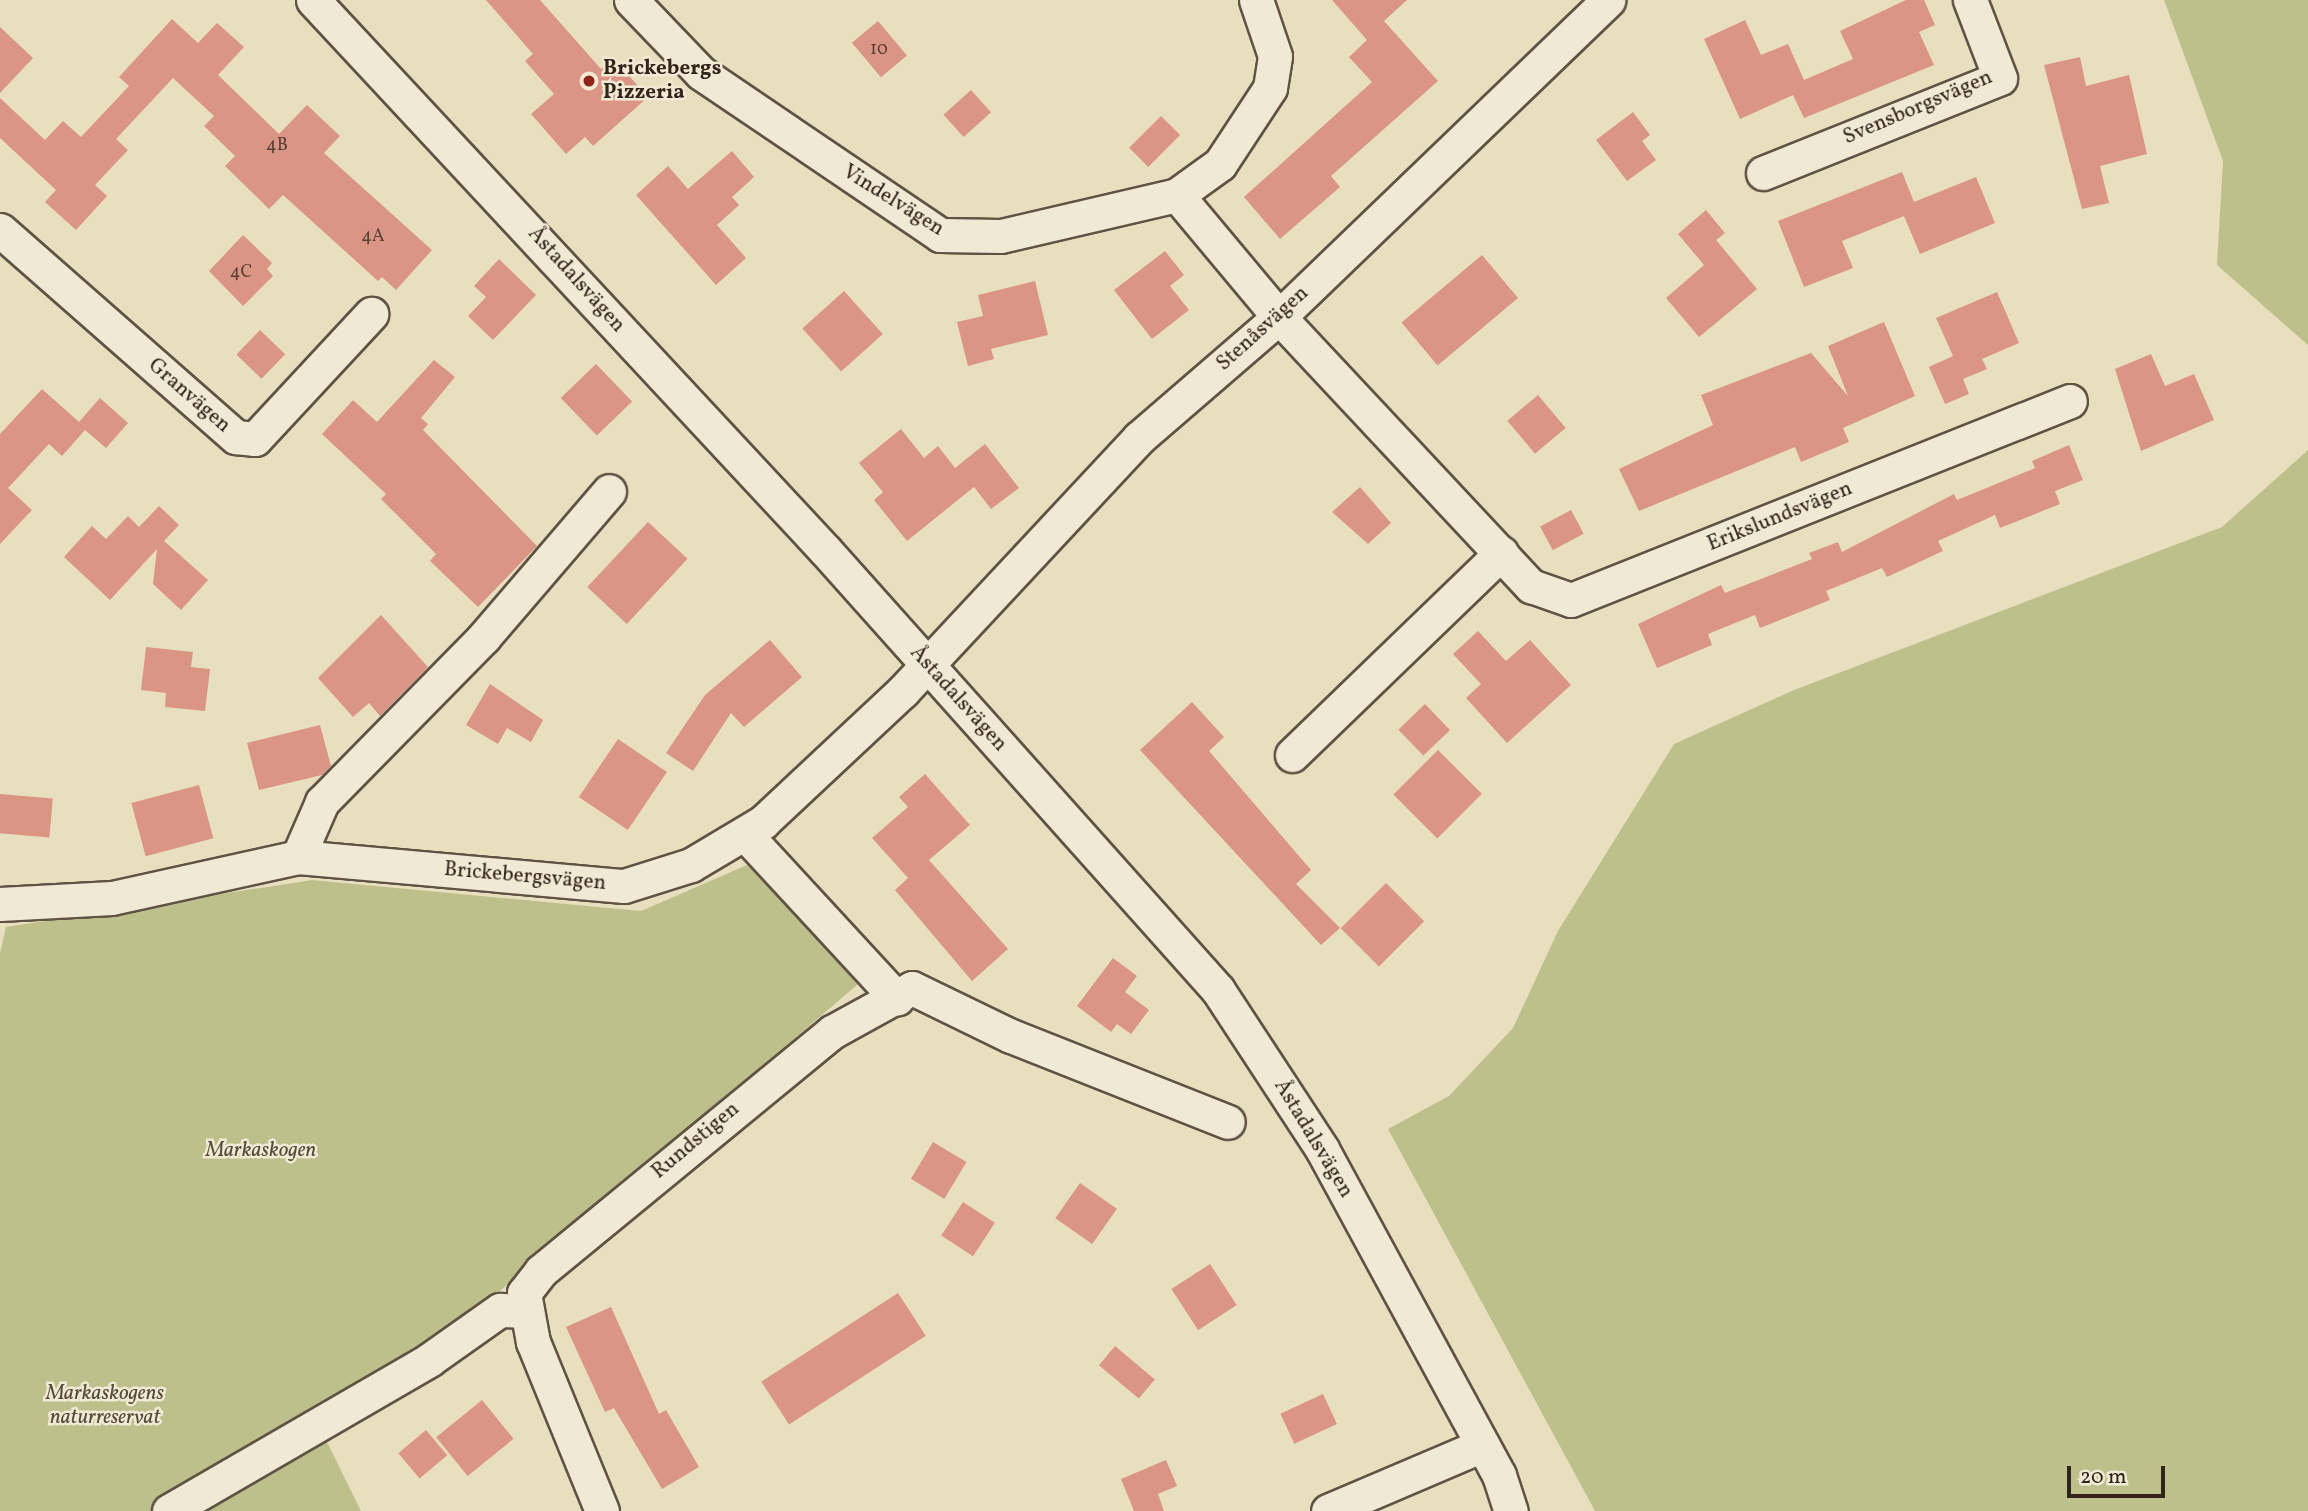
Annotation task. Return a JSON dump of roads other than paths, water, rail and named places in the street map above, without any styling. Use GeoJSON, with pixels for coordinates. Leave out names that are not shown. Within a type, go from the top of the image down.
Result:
{"type":"FeatureCollection","features":[{"type":"Feature","properties":{"kind":"street","name":"Åstadalsvägen"},"geometry":{"type":"LineString","coordinates":[[313,0],[927,666],[1218,990],[1322,1149],[1499,1475],[1511,1511]]}},
{"type":"Feature","properties":{"kind":"street","name":"Vindelvägen"},"geometry":{"type":"LineString","coordinates":[[631,0],[701,73],[940,235],[1001,236],[1177,195]]}},
{"type":"Feature","properties":{"kind":"street"},"geometry":{"type":"LineString","coordinates":[[1256,0],[1275,56],[1270,88],[1220,164],[1177,195],[1279,317]]}},
{"type":"Feature","properties":{"kind":"street","name":"Stenåsvägen"},"geometry":{"type":"LineString","coordinates":[[927,666],[1139,438],[1279,317],[1608,0]]}},
{"type":"Feature","properties":{"kind":"street","name":"Svensborgsvägen"},"geometry":{"type":"LineString","coordinates":[[1763,173],[2000,78],[1970,0]]}},
{"type":"Feature","properties":{"kind":"street","name":"Granvägen"},"geometry":{"type":"LineString","coordinates":[[0,230],[236,437],[255,439],[371,314]]}},
{"type":"Feature","properties":{"kind":"street","name":"Erikslundsvägen"},"geometry":{"type":"LineString","coordinates":[[1279,317],[1531,586],[1571,600],[2070,401]]}},
{"type":"Feature","properties":{"kind":"street"},"geometry":{"type":"LineString","coordinates":[[298,857],[322,802],[484,637],[609,491]]}},
{"type":"Feature","properties":{"kind":"street"},"geometry":{"type":"LineString","coordinates":[[1293,755],[1501,553]]}},
{"type":"Feature","properties":{"kind":"street","name":"Brickebergsvägen"},"geometry":{"type":"LineString","coordinates":[[0,904],[113,898],[298,857],[624,886],[691,865],[745,834],[927,666]]}},
{"type":"Feature","properties":{"kind":"street"},"geometry":{"type":"LineString","coordinates":[[745,834],[897,999]]}},
{"type":"Feature","properties":{"kind":"street","name":"Rundstigen"},"geometry":{"type":"LineString","coordinates":[[523,1311],[524,1293],[541,1271],[805,1050],[912,988],[1011,1036],[1228,1122]]}},
{"type":"Feature","properties":{"kind":"street"},"geometry":{"type":"LineString","coordinates":[[169,1511],[429,1360],[500,1310],[523,1311],[602,1511]]}},
{"type":"Feature","properties":{"kind":"street"},"geometry":{"type":"LineString","coordinates":[[1328,1511],[1483,1445]]}},
{"type":"Feature","properties":{"kind":"street","name":"Åstadalsvägen"},"geometry":{"type":"LineString","coordinates":[[1499,1475],[1528,1511]]}},
{"type":"Feature","properties":{"kind":"place","name":"Brickebergs Pizzeria"},"geometry":{"type":"Point","coordinates":[589,81]}},
{"type":"Feature","properties":{"kind":"park label","name":"Markaskogen"},"geometry":{"type":"Point","coordinates":[261,1151]}},
{"type":"Feature","properties":{"kind":"park label","name":"Markaskogens naturreservat"},"geometry":{"type":"Point","coordinates":[105,1406]}}]}
